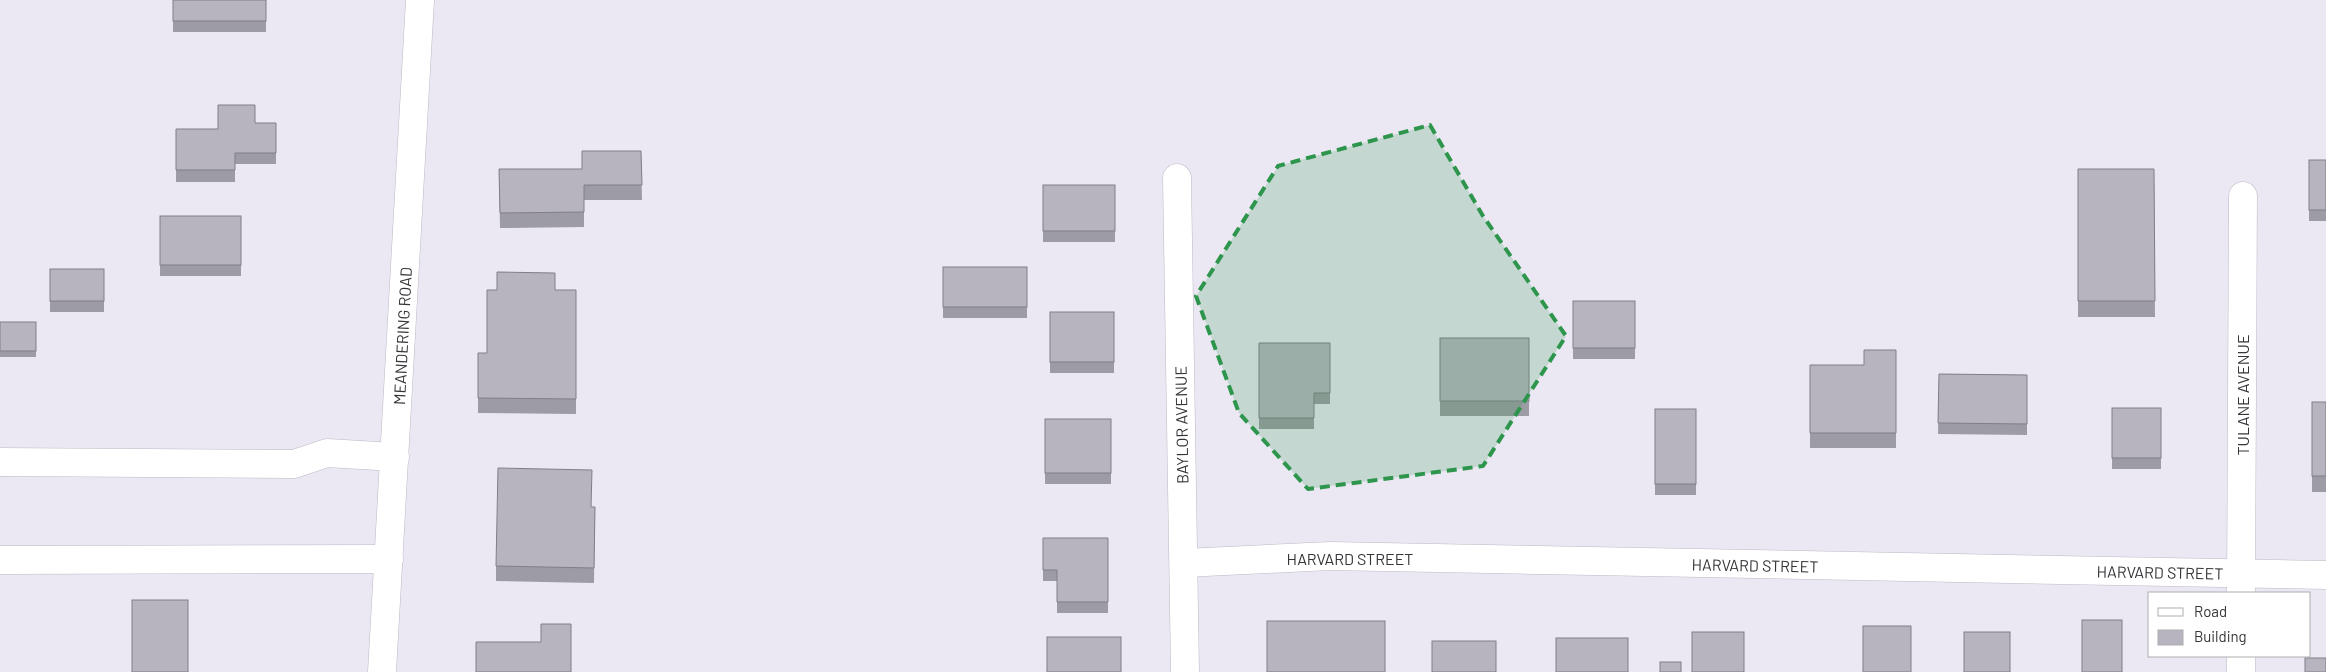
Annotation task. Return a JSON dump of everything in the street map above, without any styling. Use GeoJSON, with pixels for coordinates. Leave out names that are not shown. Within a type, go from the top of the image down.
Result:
{"type":"FeatureCollection","features":[{"type":"Feature","properties":{"kind":"street","name":"MEANDERING ROAD"},"geometry":{"type":"LineString","coordinates":[[382,672],[420,0]]}},
{"type":"Feature","properties":{"kind":"street","name":"BAYLOR AVENUE"},"geometry":{"type":"LineString","coordinates":[[1177,178],[1185,672]]}},
{"type":"Feature","properties":{"kind":"street","name":"TULANE AVENUE"},"geometry":{"type":"LineString","coordinates":[[2241,583],[2243,196]]}},
{"type":"Feature","properties":{"kind":"street"},"geometry":{"type":"LineString","coordinates":[[0,462],[294,464],[327,453],[395,457]]}},
{"type":"Feature","properties":{"kind":"street","name":"HARVARD STREET"},"geometry":{"type":"LineString","coordinates":[[1184,563],[1330,556],[2241,583],[2326,575]]}},
{"type":"Feature","properties":{"kind":"street"},"geometry":{"type":"LineString","coordinates":[[0,560],[389,559]]}},
{"type":"Feature","properties":{"kind":"street"},"geometry":{"type":"LineString","coordinates":[[2241,657],[2241,672]]}},
{"type":"Feature","properties":{"kind":"highlighted area"},"geometry":{"type":"Polygon","coordinates":[[[1430,125],[1483,216],[1566,336],[1483,466],[1308,489],[1239,413],[1196,296],[1278,166],[1430,125]]]}},
{"type":"Feature","properties":{"kind":"building"},"geometry":{"type":"Polygon","coordinates":[[[173,0],[266,0],[266,21],[173,21],[173,0]]]}},
{"type":"Feature","properties":{"kind":"building"},"geometry":{"type":"Polygon","coordinates":[[[218,105],[255,105],[255,123],[276,123],[276,153],[235,153],[235,170],[176,170],[176,129],[218,129],[218,105]]]}},
{"type":"Feature","properties":{"kind":"building"},"geometry":{"type":"Polygon","coordinates":[[[582,151],[641,151],[642,185],[584,185],[584,212],[500,213],[499,169],[582,169],[582,151]]]}},
{"type":"Feature","properties":{"kind":"building"},"geometry":{"type":"Polygon","coordinates":[[[2309,160],[2326,160],[2326,210],[2309,210],[2309,160]]]}},
{"type":"Feature","properties":{"kind":"building"},"geometry":{"type":"Polygon","coordinates":[[[2078,169],[2154,169],[2155,301],[2078,301],[2078,169]]]}},
{"type":"Feature","properties":{"kind":"building"},"geometry":{"type":"Polygon","coordinates":[[[1043,185],[1115,185],[1115,231],[1043,231],[1043,185]]]}},
{"type":"Feature","properties":{"kind":"building"},"geometry":{"type":"Polygon","coordinates":[[[160,216],[241,216],[241,265],[160,265],[160,216]]]}},
{"type":"Feature","properties":{"kind":"building"},"geometry":{"type":"Polygon","coordinates":[[[943,267],[1027,267],[1027,307],[943,307],[943,267]]]}},
{"type":"Feature","properties":{"kind":"building"},"geometry":{"type":"Polygon","coordinates":[[[50,269],[104,269],[104,301],[50,301],[50,269]]]}},
{"type":"Feature","properties":{"kind":"building"},"geometry":{"type":"Polygon","coordinates":[[[497,272],[555,273],[555,290],[576,290],[576,399],[478,398],[478,353],[487,353],[487,290],[497,290],[497,272]]]}},
{"type":"Feature","properties":{"kind":"building"},"geometry":{"type":"Polygon","coordinates":[[[1573,301],[1635,301],[1635,348],[1573,348],[1573,301]]]}},
{"type":"Feature","properties":{"kind":"building"},"geometry":{"type":"Polygon","coordinates":[[[1050,312],[1114,312],[1114,362],[1050,362],[1050,312]]]}},
{"type":"Feature","properties":{"kind":"building"},"geometry":{"type":"Polygon","coordinates":[[[0,322],[36,322],[36,351],[0,351],[0,322]]]}},
{"type":"Feature","properties":{"kind":"building"},"geometry":{"type":"Polygon","coordinates":[[[1440,338],[1529,338],[1529,401],[1440,401],[1440,338]]]}},
{"type":"Feature","properties":{"kind":"building"},"geometry":{"type":"Polygon","coordinates":[[[1259,343],[1330,343],[1330,393],[1314,393],[1314,418],[1259,418],[1259,343]]]}},
{"type":"Feature","properties":{"kind":"building"},"geometry":{"type":"Polygon","coordinates":[[[1864,350],[1896,350],[1896,433],[1810,433],[1810,365],[1864,365],[1864,350]]]}},
{"type":"Feature","properties":{"kind":"building"},"geometry":{"type":"Polygon","coordinates":[[[1939,374],[2027,375],[2027,424],[1938,423],[1939,374]]]}},
{"type":"Feature","properties":{"kind":"building"},"geometry":{"type":"Polygon","coordinates":[[[2312,402],[2326,402],[2326,476],[2312,476],[2312,402]]]}},
{"type":"Feature","properties":{"kind":"building"},"geometry":{"type":"Polygon","coordinates":[[[2112,408],[2161,408],[2161,458],[2112,458],[2112,408]]]}},
{"type":"Feature","properties":{"kind":"building"},"geometry":{"type":"Polygon","coordinates":[[[1655,409],[1696,409],[1696,484],[1655,484],[1655,409]]]}},
{"type":"Feature","properties":{"kind":"building"},"geometry":{"type":"Polygon","coordinates":[[[1045,419],[1111,419],[1111,473],[1045,473],[1045,419]]]}},
{"type":"Feature","properties":{"kind":"building"},"geometry":{"type":"Polygon","coordinates":[[[498,468],[592,470],[591,507],[595,507],[594,568],[496,566],[498,468]]]}},
{"type":"Feature","properties":{"kind":"building"},"geometry":{"type":"Polygon","coordinates":[[[1043,538],[1108,538],[1108,602],[1057,602],[1057,570],[1043,570],[1043,538]]]}},
{"type":"Feature","properties":{"kind":"building"},"geometry":{"type":"Polygon","coordinates":[[[132,600],[188,600],[188,672],[132,672],[132,600]]]}},
{"type":"Feature","properties":{"kind":"building"},"geometry":{"type":"Polygon","coordinates":[[[2082,620],[2122,620],[2122,672],[2082,672],[2082,620]]]}},
{"type":"Feature","properties":{"kind":"building"},"geometry":{"type":"Polygon","coordinates":[[[1267,621],[1385,621],[1385,672],[1267,672],[1267,621]]]}},
{"type":"Feature","properties":{"kind":"building"},"geometry":{"type":"Polygon","coordinates":[[[541,624],[571,624],[571,672],[476,672],[476,642],[541,642],[541,624]]]}},
{"type":"Feature","properties":{"kind":"building"},"geometry":{"type":"Polygon","coordinates":[[[1863,626],[1911,626],[1911,672],[1863,672],[1863,626]]]}},
{"type":"Feature","properties":{"kind":"building"},"geometry":{"type":"Polygon","coordinates":[[[1692,632],[1744,632],[1744,672],[1692,672],[1692,632]]]}},
{"type":"Feature","properties":{"kind":"building"},"geometry":{"type":"Polygon","coordinates":[[[1964,632],[2010,632],[2010,672],[1964,672],[1964,632]]]}},
{"type":"Feature","properties":{"kind":"building"},"geometry":{"type":"Polygon","coordinates":[[[1047,637],[1121,637],[1121,672],[1047,672],[1047,637]]]}},
{"type":"Feature","properties":{"kind":"building"},"geometry":{"type":"Polygon","coordinates":[[[1556,638],[1628,638],[1628,672],[1556,672],[1556,638]]]}},
{"type":"Feature","properties":{"kind":"building"},"geometry":{"type":"Polygon","coordinates":[[[1432,641],[1496,641],[1496,672],[1432,672],[1432,641]]]}},
{"type":"Feature","properties":{"kind":"building"},"geometry":{"type":"Polygon","coordinates":[[[2305,658],[2326,658],[2326,672],[2305,672],[2305,658]]]}},
{"type":"Feature","properties":{"kind":"building"},"geometry":{"type":"Polygon","coordinates":[[[1660,662],[1681,662],[1681,672],[1660,672],[1660,662]]]}}]}
